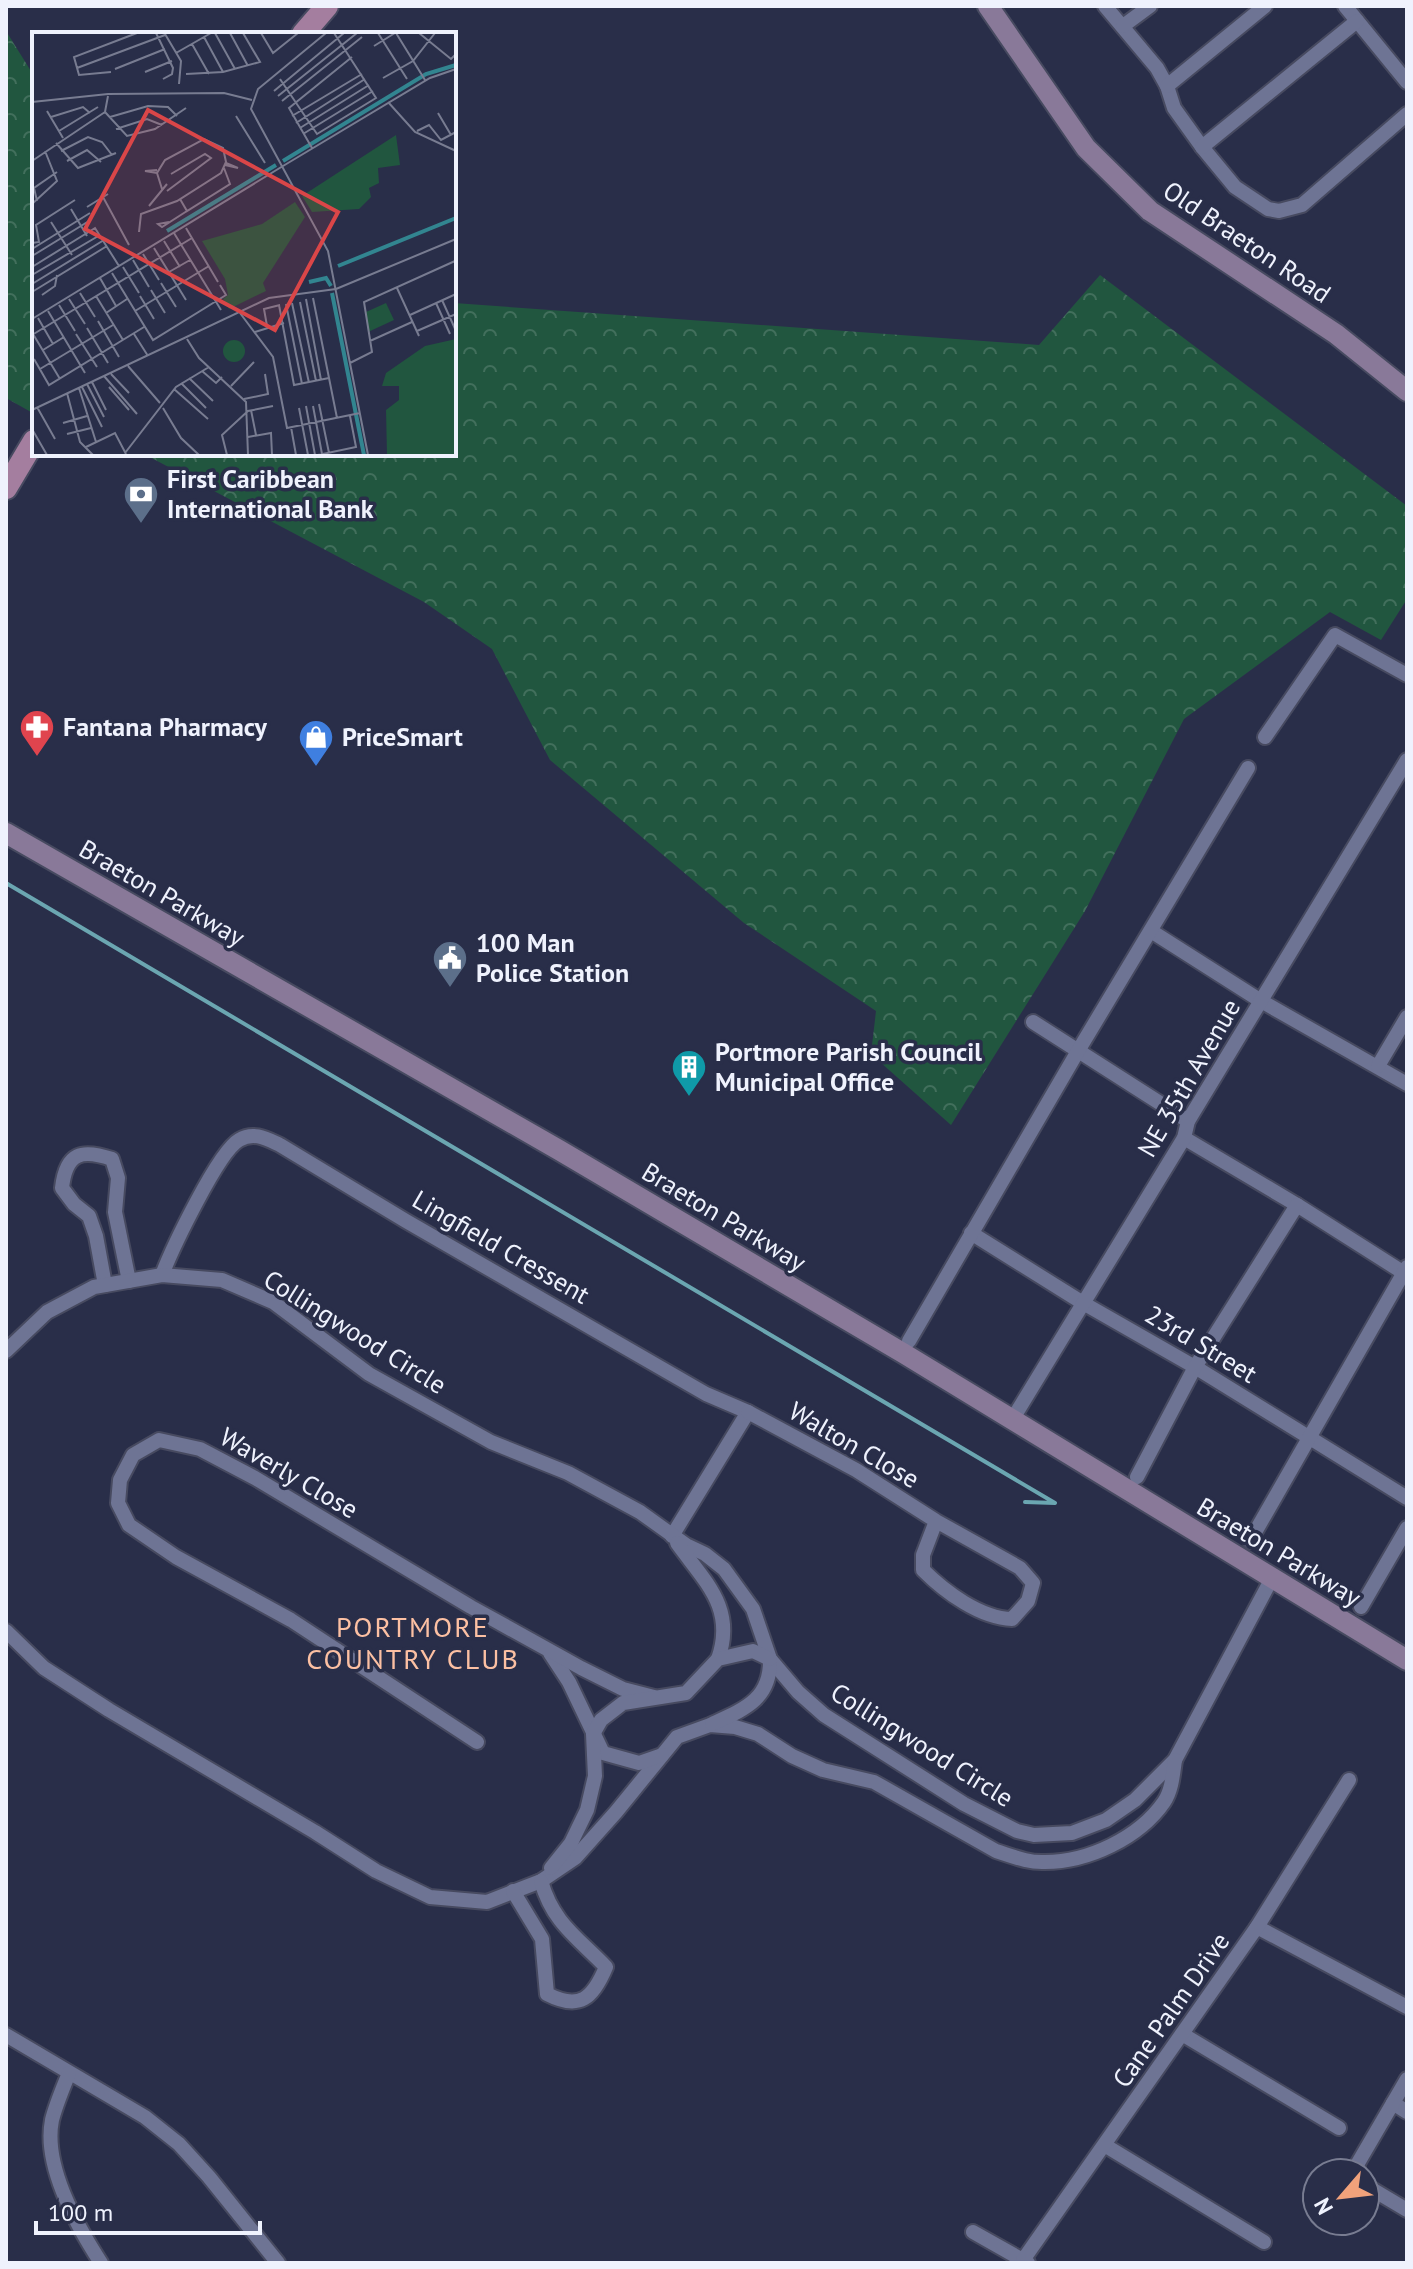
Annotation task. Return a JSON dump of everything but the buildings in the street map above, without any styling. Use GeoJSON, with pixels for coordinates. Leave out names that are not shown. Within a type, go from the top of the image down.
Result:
{"type":"FeatureCollection","features":[{"type":"Feature","properties":{"kind":"main road"},"geometry":{"type":"LineString","coordinates":[[305,32],[327,6]]}},
{"type":"Feature","properties":{"kind":"main road"},"geometry":{"type":"LineString","coordinates":[[6,488],[32,444]]}},
{"type":"Feature","properties":{"kind":"street","name":"Old Braeton Road"},"geometry":{"type":"LineString","coordinates":[[988,6],[1086,148],[1150,211],[1336,334],[1407,391]]}},
{"type":"Feature","properties":{"kind":"street"},"geometry":{"type":"LineString","coordinates":[[1105,6],[1157,68],[1174,108],[1202,147],[1235,187],[1268,209],[1291,209],[1315,195],[1407,114]]}},
{"type":"Feature","properties":{"kind":"street"},"geometry":{"type":"LineString","coordinates":[[1123,26],[1150,6]]}},
{"type":"Feature","properties":{"kind":"street"},"geometry":{"type":"LineString","coordinates":[[1167,86],[1265,6]]}},
{"type":"Feature","properties":{"kind":"street"},"geometry":{"type":"LineString","coordinates":[[1345,6],[1407,82]]}},
{"type":"Feature","properties":{"kind":"street"},"geometry":{"type":"LineString","coordinates":[[1202,147],[1357,21]]}},
{"type":"Feature","properties":{"kind":"street"},"geometry":{"type":"LineString","coordinates":[[1265,737],[1335,635],[1407,675]]}},
{"type":"Feature","properties":{"kind":"street","name":"NE 35th Avenue"},"geometry":{"type":"LineString","coordinates":[[1012,1420],[1184,1138],[1188,1121],[1407,760]]}},
{"type":"Feature","properties":{"kind":"street"},"geometry":{"type":"LineString","coordinates":[[909,1341],[1248,768]]}},
{"type":"Feature","properties":{"kind":"street","name":"Braeton Parkway"},"geometry":{"type":"LineString","coordinates":[[6,833],[559,1150],[1407,1660]]}},
{"type":"Feature","properties":{"kind":"street"},"geometry":{"type":"LineString","coordinates":[[1151,931],[1261,1001],[1407,1084]]}},
{"type":"Feature","properties":{"kind":"street"},"geometry":{"type":"LineString","coordinates":[[1378,1066],[1407,1017]]}},
{"type":"Feature","properties":{"kind":"street"},"geometry":{"type":"LineString","coordinates":[[1033,1022],[1188,1121]]}},
{"type":"Feature","properties":{"kind":"street","name":"Lingfield Cressent"},"geometry":{"type":"LineString","coordinates":[[162,1275],[179,1232],[219,1165],[239,1140],[259,1135],[706,1394],[748,1412]]}},
{"type":"Feature","properties":{"kind":"street"},"geometry":{"type":"LineString","coordinates":[[1184,1138],[1405,1270],[1250,1541]]}},
{"type":"Feature","properties":{"kind":"street"},"geometry":{"type":"LineString","coordinates":[[105,1285],[89,1216],[74,1204],[62,1188],[63,1174],[73,1157],[90,1151],[112,1159],[118,1178],[115,1212],[129,1281]]}},
{"type":"Feature","properties":{"kind":"street"},"geometry":{"type":"LineString","coordinates":[[1137,1477],[1195,1367],[1297,1205]]}},
{"type":"Feature","properties":{"kind":"street","name":"23rd Street"},"geometry":{"type":"LineString","coordinates":[[971,1233],[1407,1498]]}},
{"type":"Feature","properties":{"kind":"street","name":"Collingwood Circle"},"geometry":{"type":"LineString","coordinates":[[6,1351],[47,1312],[94,1287],[162,1275],[222,1280],[273,1302],[369,1374],[491,1442],[568,1473],[640,1512],[672,1536],[705,1554],[724,1569],[753,1609],[770,1659],[798,1692],[824,1715],[964,1804],[1017,1831],[1057,1836],[1106,1820],[1135,1800],[1175,1760]]}},
{"type":"Feature","properties":{"kind":"street"},"geometry":{"type":"LineString","coordinates":[[672,1536],[748,1412]]}},
{"type":"Feature","properties":{"kind":"street","name":"Walton Close"},"geometry":{"type":"LineString","coordinates":[[748,1412],[856,1470],[936,1521],[1020,1568],[1033,1583],[1028,1601],[1012,1619],[996,1619],[939,1586],[923,1570],[923,1555],[936,1521]]}},
{"type":"Feature","properties":{"kind":"street","name":"Waverly Close"},"geometry":{"type":"LineString","coordinates":[[477,1742],[291,1620],[176,1557],[129,1525],[118,1503],[120,1480],[133,1455],[159,1440],[200,1449],[255,1478],[547,1650],[623,1689],[654,1697]]}},
{"type":"Feature","properties":{"kind":"street"},"geometry":{"type":"LineString","coordinates":[[1361,1607],[1407,1528]]}},
{"type":"Feature","properties":{"kind":"street","name":"Collingwood Circle"},"geometry":{"type":"LineString","coordinates":[[672,1536],[694,1564],[725,1617],[718,1659]]}},
{"type":"Feature","properties":{"kind":"street"},"geometry":{"type":"LineString","coordinates":[[1175,1760],[1271,1580]]}},
{"type":"Feature","properties":{"kind":"street"},"geometry":{"type":"LineString","coordinates":[[6,1631],[44,1668],[376,1871],[430,1897],[487,1902],[541,1881],[575,1858],[677,1737],[749,1706],[767,1687],[770,1659],[753,1651],[718,1659],[686,1693],[623,1703],[601,1720],[593,1734],[595,1776],[587,1810],[571,1843],[541,1881]]}},
{"type":"Feature","properties":{"kind":"street","name":"Waverly Close"},"geometry":{"type":"LineString","coordinates":[[547,1650],[569,1682],[593,1734]]}},
{"type":"Feature","properties":{"kind":"street","name":"Collingwood Circle"},"geometry":{"type":"LineString","coordinates":[[710,1725],[735,1727],[758,1734],[792,1756],[823,1770],[874,1782],[996,1851],[1044,1863],[1072,1859],[1094,1851],[1140,1828],[1165,1800],[1173,1778],[1175,1760]]}},
{"type":"Feature","properties":{"kind":"street"},"geometry":{"type":"LineString","coordinates":[[593,1734],[603,1753],[639,1763],[663,1755]]}},
{"type":"Feature","properties":{"kind":"street","name":"Cane Palm Drive"},"geometry":{"type":"LineString","coordinates":[[1026,2262],[1257,1927],[1349,1780]]}},
{"type":"Feature","properties":{"kind":"street"},"geometry":{"type":"LineString","coordinates":[[513,1891],[542,1939],[547,1994],[560,2001],[582,2001],[597,1989],[606,1967],[568,1933],[553,1913],[541,1881]]}},
{"type":"Feature","properties":{"kind":"street"},"geometry":{"type":"LineString","coordinates":[[1257,1927],[1407,2007]]}},
{"type":"Feature","properties":{"kind":"street"},"geometry":{"type":"LineString","coordinates":[[1182,2034],[1339,2128]]}},
{"type":"Feature","properties":{"kind":"street"},"geometry":{"type":"LineString","coordinates":[[6,2035],[145,2117],[179,2144],[278,2263]]}},
{"type":"Feature","properties":{"kind":"street"},"geometry":{"type":"LineString","coordinates":[[69,2073],[52,2120],[50,2142],[54,2169],[87,2241],[101,2263]]}},
{"type":"Feature","properties":{"kind":"street"},"geometry":{"type":"LineString","coordinates":[[1362,2157],[1407,2079]]}},
{"type":"Feature","properties":{"kind":"street"},"geometry":{"type":"LineString","coordinates":[[1393,2103],[1407,2112]]}},
{"type":"Feature","properties":{"kind":"street"},"geometry":{"type":"LineString","coordinates":[[1106,2146],[1264,2242]]}},
{"type":"Feature","properties":{"kind":"street"},"geometry":{"type":"LineString","coordinates":[[1381,2195],[1407,2210]]}},
{"type":"Feature","properties":{"kind":"street"},"geometry":{"type":"LineString","coordinates":[[973,2232],[1026,2262]]}},
{"type":"Feature","properties":{"kind":"green space"},"geometry":{"type":"Polygon","coordinates":[[[6,31],[32,73],[32,410],[6,398],[6,31]]]}},
{"type":"Feature","properties":{"kind":"green space"},"geometry":{"type":"Polygon","coordinates":[[[1100,275],[1407,506],[1407,599],[1381,640],[1330,612],[1184,719],[1085,911],[951,1125],[871,1054],[876,1011],[744,923],[550,760],[492,649],[424,602],[148,456],[456,456],[456,303],[1039,345],[1100,275]]]}},
{"type":"Feature","properties":{"kind":"waterway"},"geometry":{"type":"LineString","coordinates":[[6,883],[1055,1503],[1025,1502]]}},
{"type":"Feature","properties":{"kind":"place","name":"First Caribbean International Bank"},"geometry":{"type":"Point","coordinates":[141,525]}},
{"type":"Feature","properties":{"kind":"place","name":"Fantana Pharmacy"},"geometry":{"type":"Point","coordinates":[37,758]}},
{"type":"Feature","properties":{"kind":"place","name":"PriceSmart"},"geometry":{"type":"Point","coordinates":[316,768]}},
{"type":"Feature","properties":{"kind":"place","name":"100 Man Police Station"},"geometry":{"type":"Point","coordinates":[450,989]}},
{"type":"Feature","properties":{"kind":"place","name":"Portmore Parish Council Municipal Office"},"geometry":{"type":"Point","coordinates":[689,1098]}},
{"type":"Feature","properties":{"kind":"district","name":"PORTMORE COUNTRY CLUB"},"geometry":{"type":"Point","coordinates":[413,1643]}}]}
